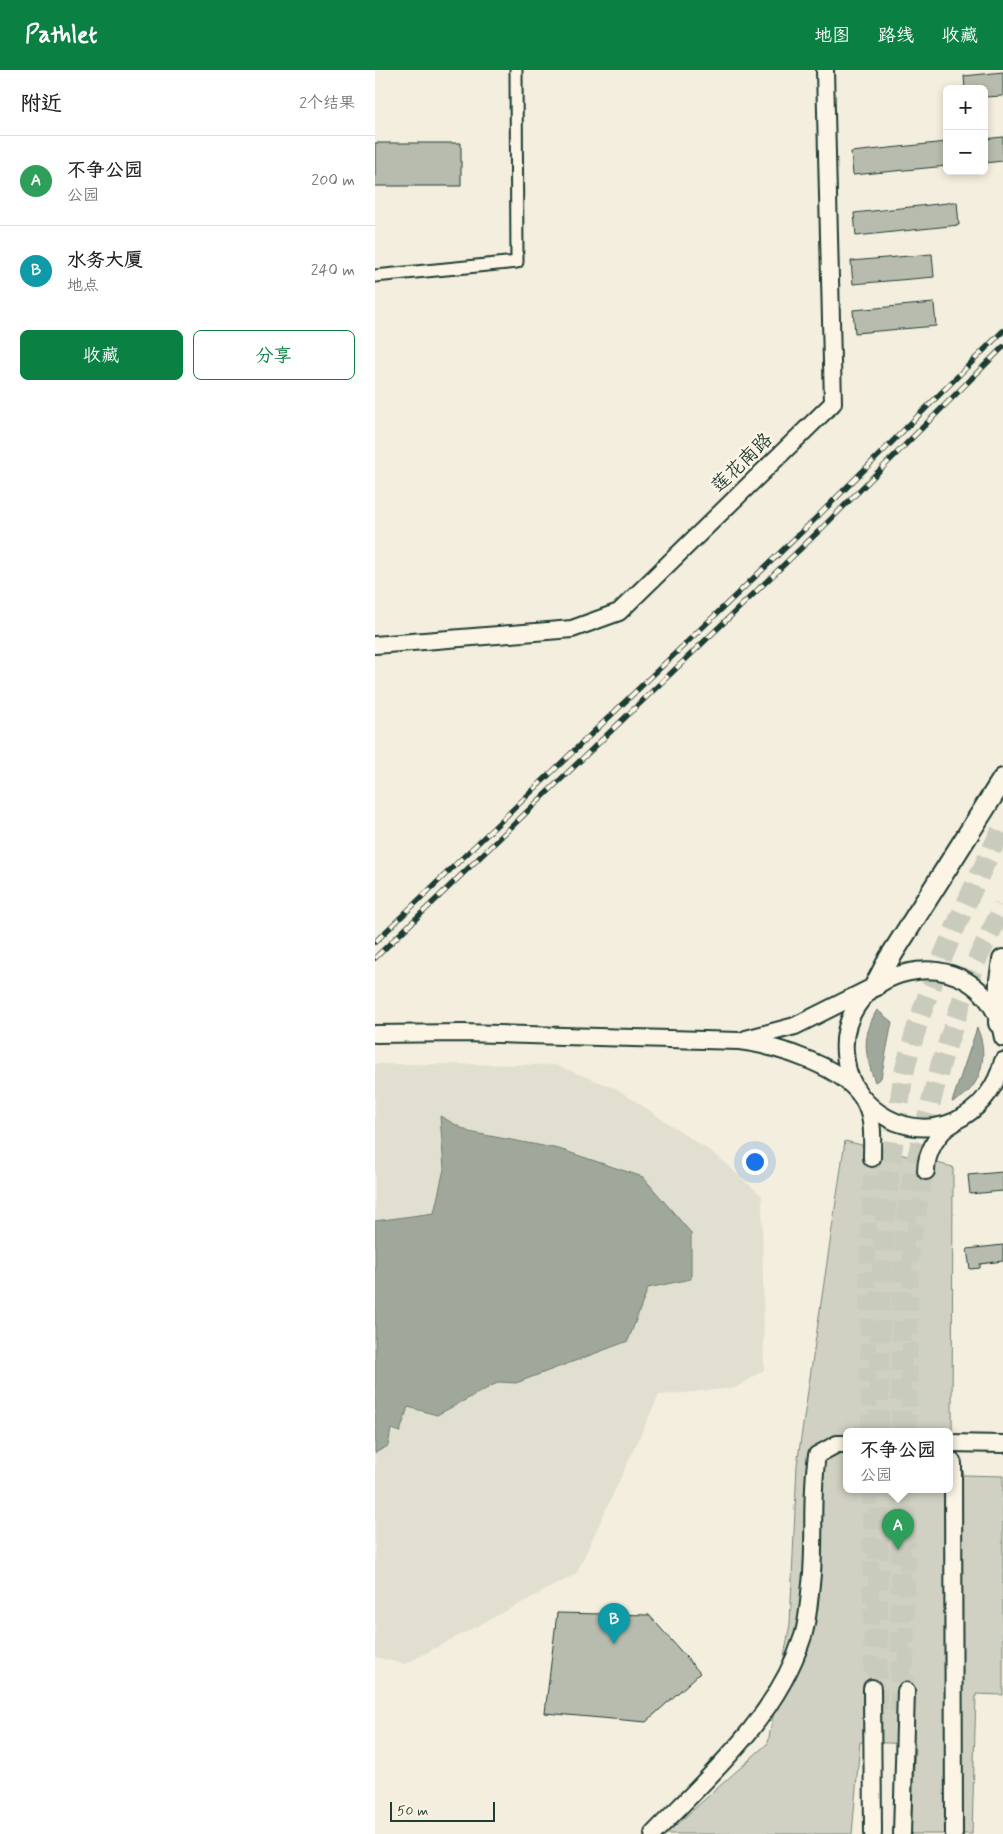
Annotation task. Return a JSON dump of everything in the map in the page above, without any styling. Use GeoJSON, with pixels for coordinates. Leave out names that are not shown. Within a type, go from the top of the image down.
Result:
{"type":"FeatureCollection","features":[{"type":"Feature","properties":{"kind":"highway"},"geometry":{"type":"LineString","coordinates":[[875,986],[889,958],[1003,779]]}},
{"type":"Feature","properties":{"kind":"highway"},"geometry":{"type":"LineString","coordinates":[[1001,1030],[1000,980],[1003,960]]}},
{"type":"Feature","properties":{"kind":"street"},"geometry":{"type":"LineString","coordinates":[[375,276],[517,262],[516,70]]}},
{"type":"Feature","properties":{"kind":"street","name":"莲花南路"},"geometry":{"type":"LineString","coordinates":[[375,645],[572,629],[619,612],[833,403],[825,70]]}},
{"type":"Feature","properties":{"kind":"street"},"geometry":{"type":"LineString","coordinates":[[739,1041],[795,1026],[897,974],[917,970],[932,970],[953,974],[967,981],[987,1000],[1001,1030]]}},
{"type":"Feature","properties":{"kind":"street"},"geometry":{"type":"LineString","coordinates":[[872,1158],[871,1117],[865,1102],[849,1075],[845,1060],[846,1032],[856,1007],[875,986]]}},
{"type":"Feature","properties":{"kind":"street"},"geometry":{"type":"LineString","coordinates":[[375,1034],[463,1033],[757,1043],[798,1055],[831,1071],[849,1084],[865,1102],[887,1118],[905,1125],[931,1127],[956,1122]]}},
{"type":"Feature","properties":{"kind":"street"},"geometry":{"type":"LineString","coordinates":[[926,1170],[931,1150],[947,1126],[975,1109],[987,1098],[1000,1075],[1003,1061]]}},
{"type":"Feature","properties":{"kind":"street"},"geometry":{"type":"LineString","coordinates":[[953,1443],[1003,1444]]}},
{"type":"Feature","properties":{"kind":"street"},"geometry":{"type":"LineString","coordinates":[[653,1834],[726,1759],[777,1694],[803,1635],[811,1581],[812,1486],[817,1455],[837,1444],[843,1444]]}},
{"type":"Feature","properties":{"kind":"street"},"geometry":{"type":"LineString","coordinates":[[953,1464],[954,1834]]}},
{"type":"Feature","properties":{"kind":"street"},"geometry":{"type":"LineString","coordinates":[[872,1688],[873,1834]]}},
{"type":"Feature","properties":{"kind":"street"},"geometry":{"type":"LineString","coordinates":[[902,1834],[906,1691]]}},
{"type":"Feature","properties":{"kind":"shaded area"},"geometry":{"type":"Polygon","coordinates":[[[877,1010],[892,1022],[881,1078],[875,1082],[866,1046],[869,1029],[877,1010]]]}},
{"type":"Feature","properties":{"kind":"shaded area"},"geometry":{"type":"Polygon","coordinates":[[[977,1028],[983,1049],[980,1071],[970,1090],[952,1102],[977,1028]]]}},
{"type":"Feature","properties":{"kind":"shaded area"},"geometry":{"type":"Polygon","coordinates":[[[375,1064],[555,1065],[617,1089],[717,1156],[762,1196],[764,1370],[735,1388],[659,1395],[576,1574],[405,1664],[375,1657],[375,1064]]]}},
{"type":"Feature","properties":{"kind":"shaded area"},"geometry":{"type":"Polygon","coordinates":[[[440,1116],[469,1132],[559,1149],[643,1177],[691,1233],[691,1279],[648,1288],[628,1341],[516,1383],[499,1382],[437,1415],[408,1407],[400,1432],[391,1429],[388,1446],[375,1453],[375,1221],[434,1213],[444,1169],[440,1116]]]}},
{"type":"Feature","properties":{"kind":"shaded area"},"geometry":{"type":"Polygon","coordinates":[[[845,1141],[953,1167],[952,1428],[843,1428],[843,1493],[953,1493],[953,1435],[964,1475],[1003,1476],[1003,1695],[976,1694],[972,1834],[911,1834],[915,1744],[860,1742],[852,1834],[666,1834],[768,1743],[790,1624],[797,1465],[845,1141]]]}},
{"type":"Feature","properties":{"kind":"building"},"geometry":{"type":"Polygon","coordinates":[[[1003,72],[1003,96],[988,97],[988,85],[965,85],[964,76],[1003,72]]]}},
{"type":"Feature","properties":{"kind":"building"},"geometry":{"type":"Polygon","coordinates":[[[1003,137],[1003,161],[988,163],[988,139],[1003,137]]]}},
{"type":"Feature","properties":{"kind":"building"},"geometry":{"type":"Polygon","coordinates":[[[943,142],[943,166],[853,175],[851,152],[943,142]]]}},
{"type":"Feature","properties":{"kind":"building"},"geometry":{"type":"Polygon","coordinates":[[[375,143],[461,143],[461,186],[375,186],[375,143]]]}},
{"type":"Feature","properties":{"kind":"building"},"geometry":{"type":"Polygon","coordinates":[[[957,202],[959,225],[856,236],[854,213],[957,202]]]}},
{"type":"Feature","properties":{"kind":"building"},"geometry":{"type":"Polygon","coordinates":[[[932,254],[934,277],[853,284],[851,261],[932,254]]]}},
{"type":"Feature","properties":{"kind":"building"},"geometry":{"type":"Polygon","coordinates":[[[934,303],[936,326],[855,333],[853,310],[934,303]]]}},
{"type":"Feature","properties":{"kind":"building"},"geometry":{"type":"Polygon","coordinates":[[[1003,1172],[1003,1191],[970,1194],[968,1175],[1003,1172]]]}},
{"type":"Feature","properties":{"kind":"building"},"geometry":{"type":"Polygon","coordinates":[[[1003,1245],[1003,1261],[980,1264],[980,1268],[970,1269],[967,1249],[1003,1245]]]}},
{"type":"Feature","properties":{"kind":"building"},"geometry":{"type":"Polygon","coordinates":[[[557,1613],[649,1615],[700,1673],[646,1722],[545,1713],[557,1613]]]}},
{"type":"Feature","properties":{"kind":"tunnel"},"geometry":{"type":"LineString","coordinates":[[879,1428],[880,1316],[884,1239],[891,1163],[904,1072],[936,973],[1003,826]]}},
{"type":"Feature","properties":{"kind":"tunnel"},"geometry":{"type":"LineString","coordinates":[[901,1428],[902,1277],[905,1226],[914,1169],[941,1063],[973,968],[1003,907]]}},
{"type":"Feature","properties":{"kind":"tunnel"},"geometry":{"type":"LineString","coordinates":[[869,1428],[867,1269],[872,1158]]}},
{"type":"Feature","properties":{"kind":"tunnel"},"geometry":{"type":"LineString","coordinates":[[909,1428],[911,1251],[926,1171]]}},
{"type":"Feature","properties":{"kind":"tunnel"},"geometry":{"type":"LineString","coordinates":[[870,1493],[872,1688]]}},
{"type":"Feature","properties":{"kind":"tunnel"},"geometry":{"type":"LineString","coordinates":[[877,1709],[879,1493]]}},
{"type":"Feature","properties":{"kind":"tunnel"},"geometry":{"type":"LineString","coordinates":[[900,1712],[901,1493]]}},
{"type":"Feature","properties":{"kind":"tunnel"},"geometry":{"type":"LineString","coordinates":[[906,1691],[908,1493]]}},
{"type":"Feature","properties":{"kind":"railway"},"geometry":{"type":"LineString","coordinates":[[375,942],[812,522],[1003,331]]}},
{"type":"Feature","properties":{"kind":"railway"},"geometry":{"type":"LineString","coordinates":[[375,958],[820,530],[1003,347]]}},
{"type":"Feature","properties":{"kind":"place","name":"不争公园"},"geometry":{"type":"Point","coordinates":[898,1550]}},
{"type":"Feature","properties":{"kind":"place","name":"水务大厦"},"geometry":{"type":"Point","coordinates":[614,1644]}}]}
